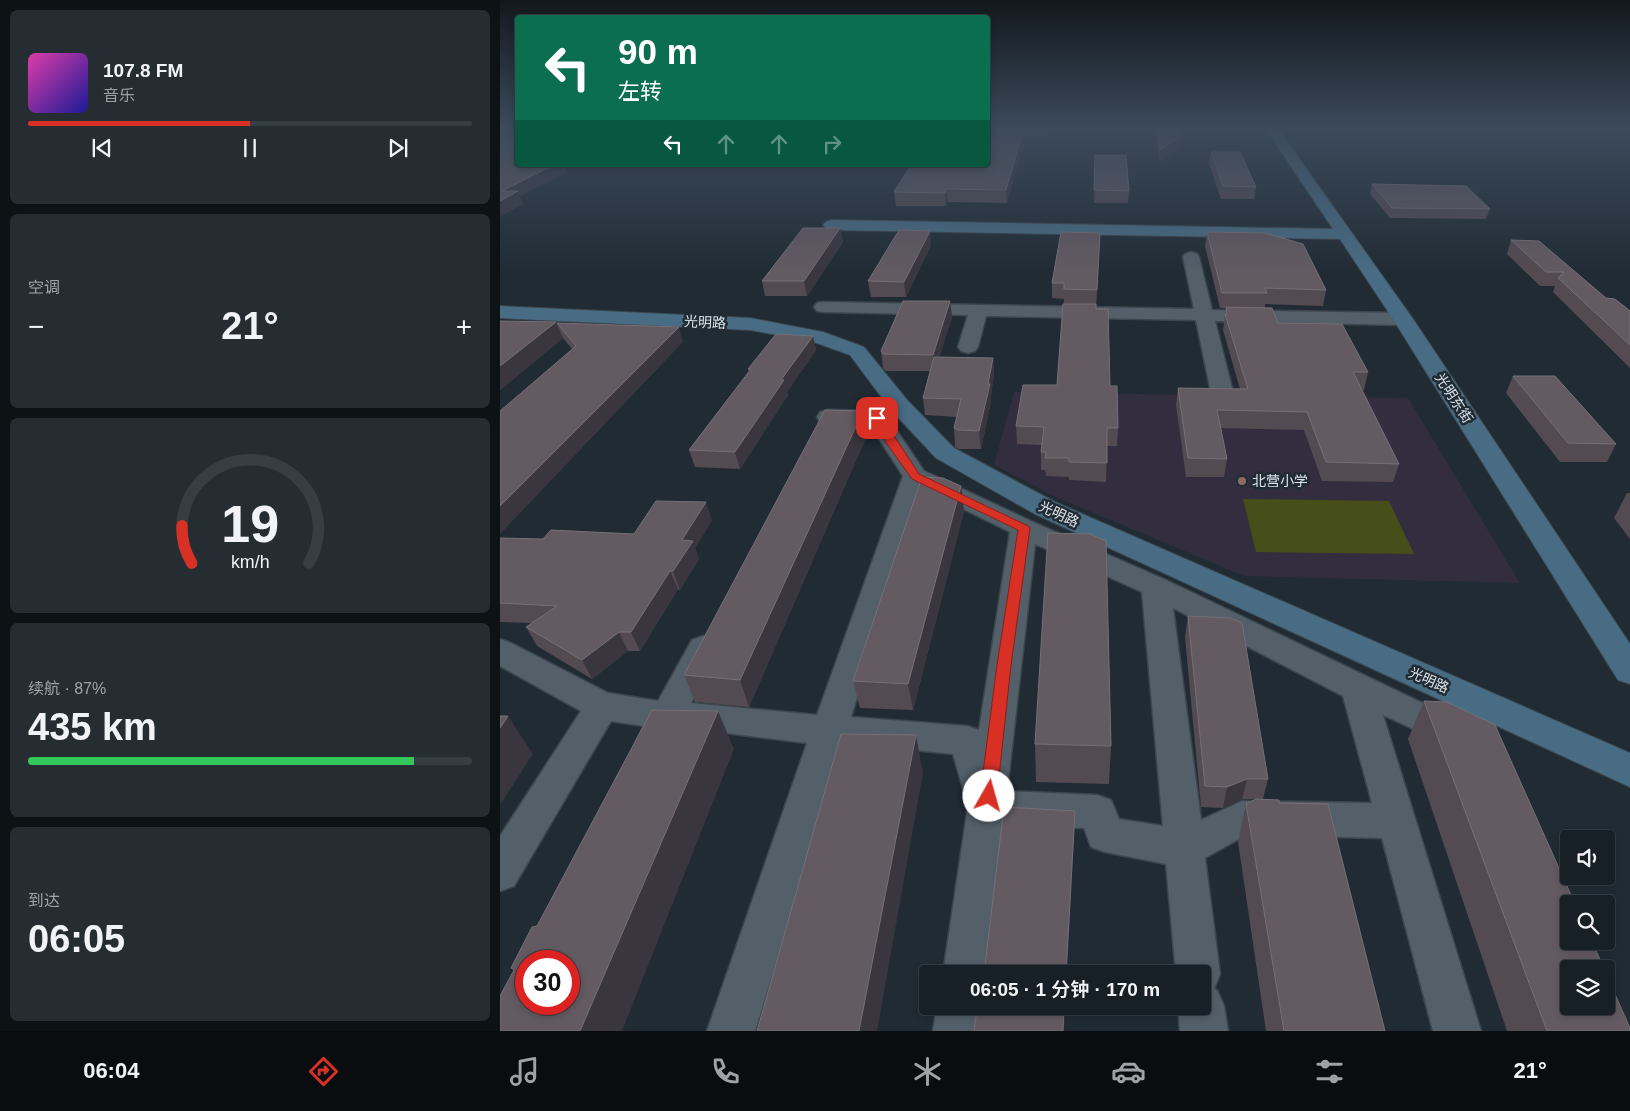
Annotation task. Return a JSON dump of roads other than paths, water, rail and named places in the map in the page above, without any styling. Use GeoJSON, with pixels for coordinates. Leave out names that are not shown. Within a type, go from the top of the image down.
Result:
{"type":"FeatureCollection","features":[{"type":"Feature","properties":{"kind":"street","name":"光明东街"},"geometry":{"type":"LineString","coordinates":[[1306,177],[1403,319],[1630,671]]}},
{"type":"Feature","properties":{"kind":"street"},"geometry":{"type":"LineString","coordinates":[[831,225],[1346,234]]}},
{"type":"Feature","properties":{"kind":"street"},"geometry":{"type":"LineString","coordinates":[[1191,257],[1221,388]]}},
{"type":"Feature","properties":{"kind":"street"},"geometry":{"type":"LineString","coordinates":[[823,307],[1403,319]]}},
{"type":"Feature","properties":{"kind":"street"},"geometry":{"type":"LineString","coordinates":[[968,348],[978,310]]}},
{"type":"Feature","properties":{"kind":"street","name":"光明路"},"geometry":{"type":"LineString","coordinates":[[500,312],[750,324],[816,336],[857,351],[899,405],[945,453],[1045,508],[1630,771]]}},
{"type":"Feature","properties":{"kind":"street"},"geometry":{"type":"LineString","coordinates":[[812,444],[826,417],[877,418],[890,441],[916,476],[1024,528],[1156,587],[1471,742]]}},
{"type":"Feature","properties":{"kind":"street"},"geometry":{"type":"LineString","coordinates":[[731,1031],[829,731],[916,476]]}},
{"type":"Feature","properties":{"kind":"street"},"geometry":{"type":"LineString","coordinates":[[966,965],[1004,665],[1024,528]]}},
{"type":"Feature","properties":{"kind":"street"},"geometry":{"type":"LineString","coordinates":[[1156,587],[1197,965]]}},
{"type":"Feature","properties":{"kind":"street"},"geometry":{"type":"LineString","coordinates":[[640,768],[718,619]]}},
{"type":"Feature","properties":{"kind":"street"},"geometry":{"type":"LineString","coordinates":[[500,651],[602,706],[667,716],[709,717],[829,731],[864,731],[967,741],[987,807]]}},
{"type":"Feature","properties":{"kind":"street"},"geometry":{"type":"LineString","coordinates":[[1358,688],[1457,1031]]}},
{"type":"Feature","properties":{"kind":"street"},"geometry":{"type":"LineString","coordinates":[[500,872],[602,706]]}},
{"type":"Feature","properties":{"kind":"street"},"geometry":{"type":"LineString","coordinates":[[987,807],[1097,812],[1105,834],[1185,848],[1242,818],[1396,821]]}},
{"type":"Feature","properties":{"kind":"street"},"geometry":{"type":"LineString","coordinates":[[957,1031],[959,1015]]}},
{"type":"Feature","properties":{"kind":"street"},"geometry":{"type":"LineString","coordinates":[[1202,1015],[1204,1031]]}},
{"type":"Feature","properties":{"kind":"place","name":"北营小学"},"geometry":{"type":"Point","coordinates":[1242,481]}}]}
